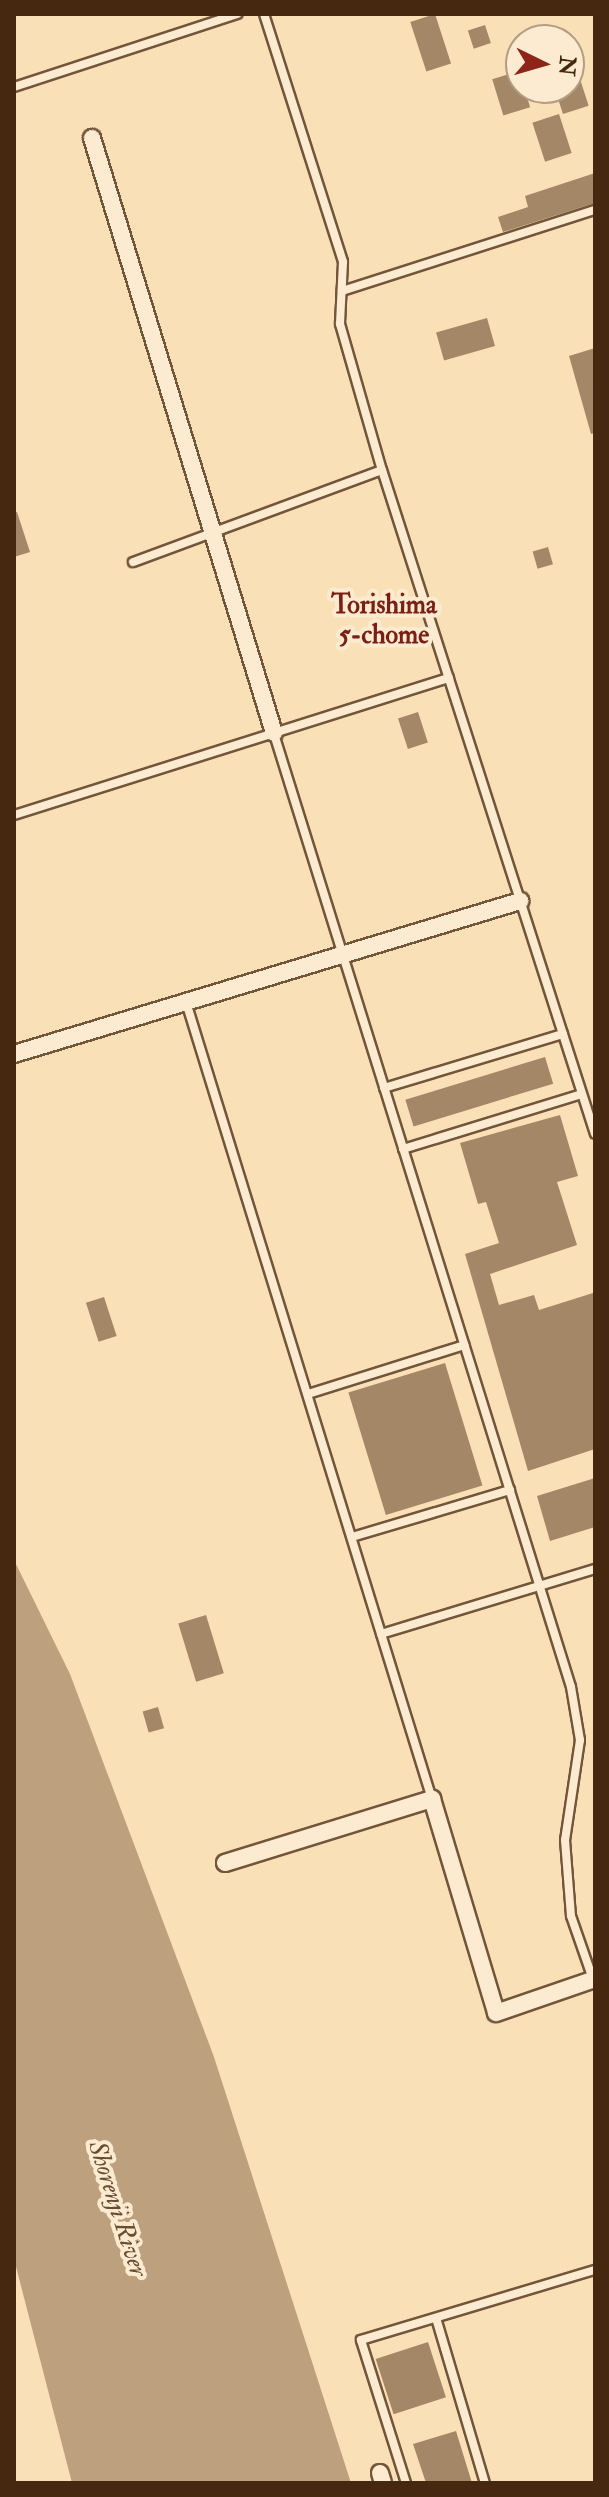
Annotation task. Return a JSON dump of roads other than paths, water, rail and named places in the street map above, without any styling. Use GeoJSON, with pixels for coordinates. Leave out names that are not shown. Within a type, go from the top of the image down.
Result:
{"type":"FeatureCollection","features":[{"type":"Feature","properties":{"kind":"street"},"geometry":{"type":"LineString","coordinates":[[92,138],[274,733]]}},
{"type":"Feature","properties":{"kind":"street"},"geometry":{"type":"LineString","coordinates":[[14,1054],[520,901]]}},
{"type":"Feature","properties":{"kind":"street"},"geometry":{"type":"LineString","coordinates":[[225,1863],[432,1799],[496,2013],[594,1979]]}},
{"type":"Feature","properties":{"kind":"lane"},"geometry":{"type":"LineString","coordinates":[[14,87],[237,14]]}},
{"type":"Feature","properties":{"kind":"lane"},"geometry":{"type":"LineString","coordinates":[[264,14],[343,262],[340,324],[382,470],[595,1134]]}},
{"type":"Feature","properties":{"kind":"lane"},"geometry":{"type":"LineString","coordinates":[[342,291],[595,210]]}},
{"type":"Feature","properties":{"kind":"lane"},"geometry":{"type":"LineString","coordinates":[[133,562],[211,530],[382,470]]}},
{"type":"Feature","properties":{"kind":"lane"},"geometry":{"type":"LineString","coordinates":[[14,815],[449,678]]}},
{"type":"Feature","properties":{"kind":"lane"},"geometry":{"type":"LineString","coordinates":[[274,733],[510,1490],[580,1740],[565,1840],[571,1916],[594,1979]]}},
{"type":"Feature","properties":{"kind":"lane"},"geometry":{"type":"LineString","coordinates":[[186,1002],[432,1799]]}},
{"type":"Feature","properties":{"kind":"lane"},"geometry":{"type":"LineString","coordinates":[[384,1088],[563,1034]]}},
{"type":"Feature","properties":{"kind":"lane"},"geometry":{"type":"LineString","coordinates":[[403,1149],[582,1094]]}},
{"type":"Feature","properties":{"kind":"lane"},"geometry":{"type":"LineString","coordinates":[[308,1394],[464,1345]]}},
{"type":"Feature","properties":{"kind":"lane"},"geometry":{"type":"LineString","coordinates":[[352,1537],[510,1490]]}},
{"type":"Feature","properties":{"kind":"lane"},"geometry":{"type":"LineString","coordinates":[[381,1634],[595,1569]]}},
{"type":"Feature","properties":{"kind":"lane"},"geometry":{"type":"LineString","coordinates":[[406,2483],[361,2340],[595,2270]]}},
{"type":"Feature","properties":{"kind":"lane"},"geometry":{"type":"LineString","coordinates":[[436,2318],[485,2483]]}},
{"type":"Feature","properties":{"kind":"water","name":"Shorenji River"},"geometry":{"type":"Polygon","coordinates":[[[14,1560],[70,1674],[214,2057],[351,2483],[72,2483],[14,2259],[14,1560]]]}},
{"type":"Feature","properties":{"kind":"district","name":"Torishima 5-chome"},"geometry":{"type":"Point","coordinates":[384,621]}}]}
